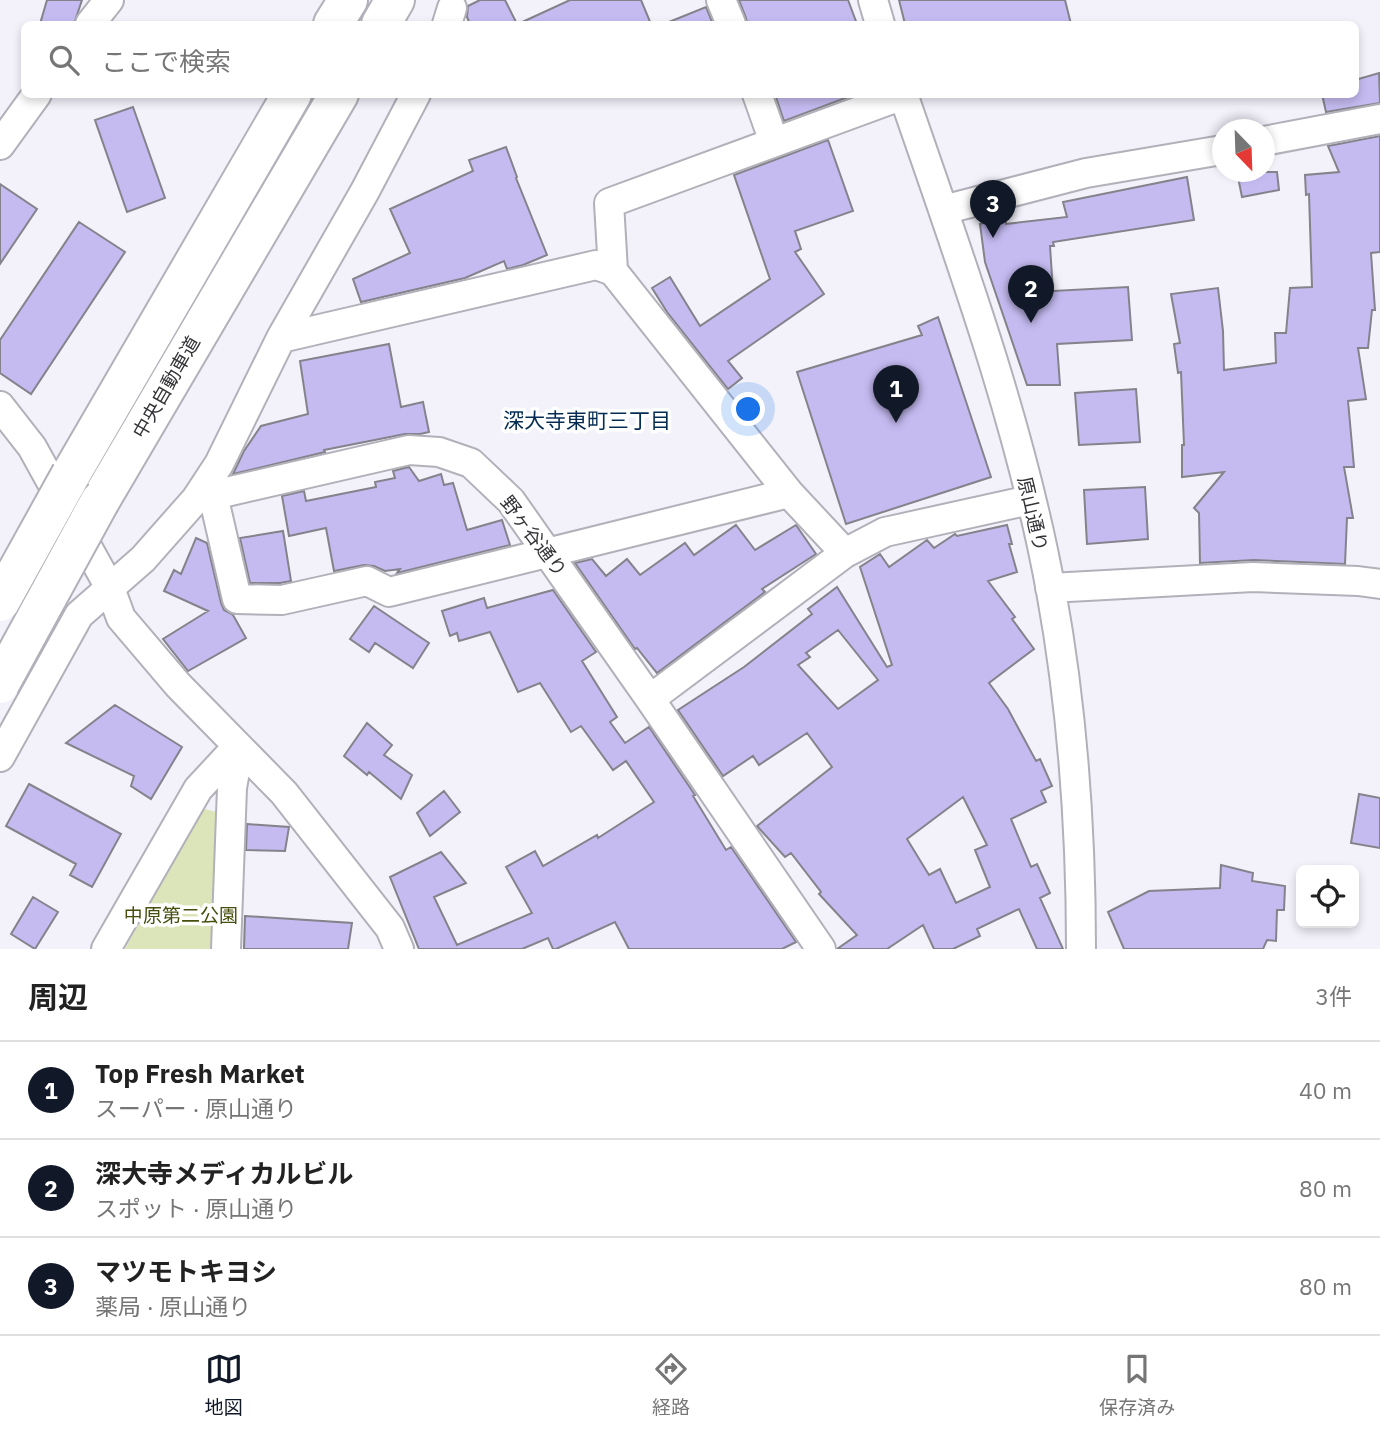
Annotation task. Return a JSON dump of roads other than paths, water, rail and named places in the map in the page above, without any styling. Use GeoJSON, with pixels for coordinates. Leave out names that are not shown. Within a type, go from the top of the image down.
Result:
{"type":"FeatureCollection","features":[{"type":"Feature","properties":{"kind":"highway"},"geometry":{"type":"LineString","coordinates":[[335,21],[348,0]]}},
{"type":"Feature","properties":{"kind":"highway"},"geometry":{"type":"LineString","coordinates":[[383,21],[395,0]]}},
{"type":"Feature","properties":{"kind":"highway","name":"中央自動車道"},"geometry":{"type":"LineString","coordinates":[[0,602],[71,474],[290,98]]}},
{"type":"Feature","properties":{"kind":"highway","name":"中央自動車道"},"geometry":{"type":"LineString","coordinates":[[0,684],[100,501],[337,98]]}},
{"type":"Feature","properties":{"kind":"street"},"geometry":{"type":"LineString","coordinates":[[92,21],[108,0]]}},
{"type":"Feature","properties":{"kind":"street"},"geometry":{"type":"LineString","coordinates":[[722,0],[730,21]]}},
{"type":"Feature","properties":{"kind":"street"},"geometry":{"type":"LineString","coordinates":[[873,0],[879,21]]}},
{"type":"Feature","properties":{"kind":"street"},"geometry":{"type":"LineString","coordinates":[[0,145],[34,98]]}},
{"type":"Feature","properties":{"kind":"street"},"geometry":{"type":"LineString","coordinates":[[0,757],[79,615],[142,559],[204,497],[281,338],[365,191],[414,98]]}},
{"type":"Feature","properties":{"kind":"street"},"geometry":{"type":"LineString","coordinates":[[758,98],[775,142]]}},
{"type":"Feature","properties":{"kind":"street"},"geometry":{"type":"LineString","coordinates":[[613,271],[609,203],[895,98]]}},
{"type":"Feature","properties":{"kind":"street","name":"原山通り"},"geometry":{"type":"LineString","coordinates":[[904,98],[991,356],[1030,500],[1050,588],[1062,659],[1076,779],[1081,949]]}},
{"type":"Feature","properties":{"kind":"street"},"geometry":{"type":"LineString","coordinates":[[1275,140],[1380,118]]}},
{"type":"Feature","properties":{"kind":"street"},"geometry":{"type":"LineString","coordinates":[[943,210],[1086,173],[1212,152]]}},
{"type":"Feature","properties":{"kind":"street"},"geometry":{"type":"LineString","coordinates":[[281,338],[596,265],[613,271],[789,493],[845,553]]}},
{"type":"Feature","properties":{"kind":"street"},"geometry":{"type":"LineString","coordinates":[[0,406],[32,447],[110,588],[121,618],[178,685],[284,793],[390,929],[399,949]]}},
{"type":"Feature","properties":{"kind":"street","name":"野ヶ谷通り"},"geometry":{"type":"LineString","coordinates":[[204,497],[409,450],[439,452],[471,463],[512,501],[821,949]]}},
{"type":"Feature","properties":{"kind":"street"},"geometry":{"type":"LineString","coordinates":[[204,497],[237,599],[282,600],[367,581],[389,592],[789,493]]}},
{"type":"Feature","properties":{"kind":"street"},"geometry":{"type":"LineString","coordinates":[[650,699],[845,553],[885,532],[1030,500]]}},
{"type":"Feature","properties":{"kind":"street"},"geometry":{"type":"LineString","coordinates":[[1050,588],[1253,577],[1380,584]]}},
{"type":"Feature","properties":{"kind":"street"},"geometry":{"type":"LineString","coordinates":[[106,949],[198,789],[237,747]]}},
{"type":"Feature","properties":{"kind":"street"},"geometry":{"type":"LineString","coordinates":[[226,949],[232,788],[237,747]]}},
{"type":"Feature","properties":{"kind":"place","name":"マツモトキヨシ"},"geometry":{"type":"Point","coordinates":[993,238]}},
{"type":"Feature","properties":{"kind":"place","name":"深大寺メディカルビル"},"geometry":{"type":"Point","coordinates":[1031,323]}},
{"type":"Feature","properties":{"kind":"place","name":"Top Fresh Market"},"geometry":{"type":"Point","coordinates":[896,423]}},
{"type":"Feature","properties":{"kind":"district","name":"深大寺東町三丁目"},"geometry":{"type":"Point","coordinates":[587,421]}},
{"type":"Feature","properties":{"kind":"park label","name":"中原第二公園"},"geometry":{"type":"Point","coordinates":[181,915]}}]}
